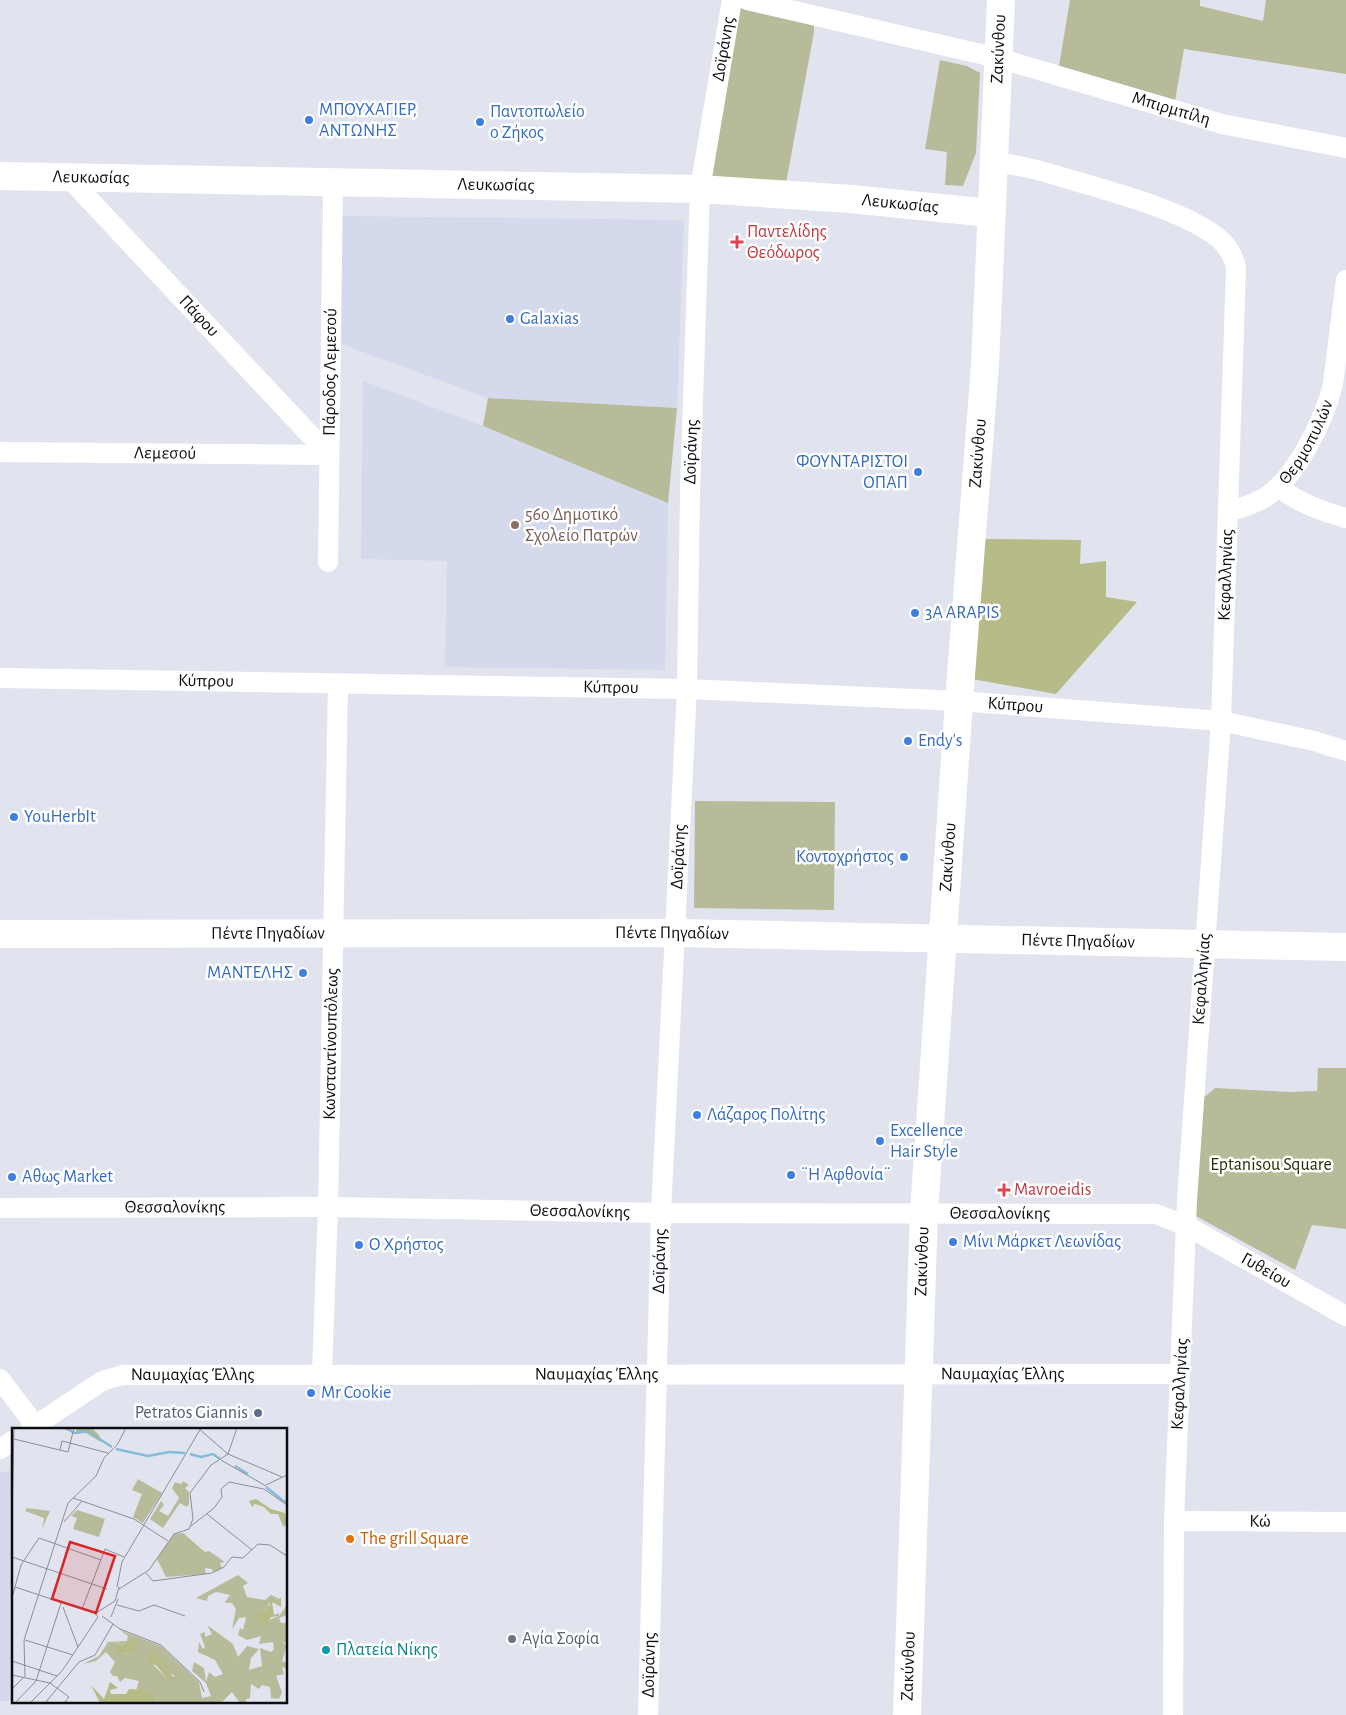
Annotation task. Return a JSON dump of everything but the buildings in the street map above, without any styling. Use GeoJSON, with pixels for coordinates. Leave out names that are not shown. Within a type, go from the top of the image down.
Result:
{"type":"FeatureCollection","features":[{"type":"Feature","properties":{"kind":"street","name":"Δοϊράνης"},"geometry":{"type":"LineString","coordinates":[[648,1715],[661,1213],[687,689],[690,482],[700,189],[732,0]]}},
{"type":"Feature","properties":{"kind":"street","name":"Μπιρμπίλη"},"geometry":{"type":"LineString","coordinates":[[747,0],[816,8],[998,58],[1222,124],[1346,148]]}},
{"type":"Feature","properties":{"kind":"street","name":"Ζακύνθου"},"geometry":{"type":"LineString","coordinates":[[907,1715],[924,1212],[959,701],[986,365],[990,214],[1001,0]]}},
{"type":"Feature","properties":{"kind":"street","name":"Κεφαλληνίας"},"geometry":{"type":"LineString","coordinates":[[993,162],[1033,169],[1151,205],[1198,225],[1227,246],[1234,260],[1236,278],[1221,721],[1187,1226],[1180,1374],[1174,1521],[1173,1715]]}},
{"type":"Feature","properties":{"kind":"street","name":"Λευκωσίας"},"geometry":{"type":"LineString","coordinates":[[0,176],[700,189],[850,199],[990,214]]}},
{"type":"Feature","properties":{"kind":"street","name":"Πάφου"},"geometry":{"type":"LineString","coordinates":[[68,177],[329,455]]}},
{"type":"Feature","properties":{"kind":"street","name":"Πάροδος Λεμεσού"},"geometry":{"type":"LineString","coordinates":[[328,562],[333,181]]}},
{"type":"Feature","properties":{"kind":"street","name":"Θερμοπυλών"},"geometry":{"type":"LineString","coordinates":[[1228,512],[1266,498],[1278,487],[1307,447],[1329,400],[1336,362],[1346,280]]}},
{"type":"Feature","properties":{"kind":"street","name":"Λεμεσού"},"geometry":{"type":"LineString","coordinates":[[0,452],[329,455]]}},
{"type":"Feature","properties":{"kind":"street"},"geometry":{"type":"LineString","coordinates":[[1278,487],[1293,499],[1346,518]]}},
{"type":"Feature","properties":{"kind":"street","name":"Κύπρου"},"geometry":{"type":"LineString","coordinates":[[0,678],[687,689],[959,701],[1221,721]]}},
{"type":"Feature","properties":{"kind":"street","name":"Κωνσταντίνουπόλεως"},"geometry":{"type":"LineString","coordinates":[[322,1374],[328,1208],[338,684]]}},
{"type":"Feature","properties":{"kind":"street"},"geometry":{"type":"LineString","coordinates":[[1221,721],[1314,741],[1346,751]]}},
{"type":"Feature","properties":{"kind":"street","name":"Πέντε Πηγαδίων"},"geometry":{"type":"LineString","coordinates":[[0,934],[676,934],[1346,947]]}},
{"type":"Feature","properties":{"kind":"street","name":"Θεσσαλονίκης"},"geometry":{"type":"LineString","coordinates":[[0,1208],[328,1208],[661,1213],[924,1212],[1156,1214],[1187,1226]]}},
{"type":"Feature","properties":{"kind":"street","name":"Γυθείου"},"geometry":{"type":"LineString","coordinates":[[1187,1226],[1346,1316]]}},
{"type":"Feature","properties":{"kind":"street","name":"Ναυμαχίας Έλλης"},"geometry":{"type":"LineString","coordinates":[[33,1427],[111,1377],[123,1375],[1180,1374]]}},
{"type":"Feature","properties":{"kind":"street"},"geometry":{"type":"LineString","coordinates":[[0,1379],[33,1427]]}},
{"type":"Feature","properties":{"kind":"street"},"geometry":{"type":"LineString","coordinates":[[0,1449],[12,1441]]}},
{"type":"Feature","properties":{"kind":"street","name":"Κώ"},"geometry":{"type":"LineString","coordinates":[[1174,1521],[1346,1522]]}},
{"type":"Feature","properties":{"kind":"shaded area"},"geometry":{"type":"Polygon","coordinates":[[[341,216],[684,220],[677,408],[488,398],[341,344],[341,216]]]}},
{"type":"Feature","properties":{"kind":"shaded area","name":"56ο Δημοτικό Σχολείο Πατρών"},"geometry":{"type":"Polygon","coordinates":[[[363,381],[483,426],[668,503],[665,670],[445,667],[447,561],[361,559],[363,381]]]}},
{"type":"Feature","properties":{"kind":"shaded area"},"geometry":{"type":"Polygon","coordinates":[[[12,1471],[12,1701],[0,1701],[0,1472],[12,1471]]]}},
{"type":"Feature","properties":{"kind":"green space"},"geometry":{"type":"Polygon","coordinates":[[[732,0],[814,16],[814,32],[784,194],[700,189],[732,0]]]}},
{"type":"Feature","properties":{"kind":"green space"},"geometry":{"type":"Polygon","coordinates":[[[1070,0],[1200,0],[1200,6],[1263,21],[1266,0],[1346,0],[1346,74],[1184,49],[1175,101],[1059,66],[1070,0]]]}},
{"type":"Feature","properties":{"kind":"green space"},"geometry":{"type":"Polygon","coordinates":[[[940,60],[967,66],[980,73],[976,153],[963,186],[945,185],[947,152],[925,149],[940,60]]]}},
{"type":"Feature","properties":{"kind":"green space"},"geometry":{"type":"Polygon","coordinates":[[[488,398],[677,408],[668,503],[483,426],[488,398]]]}},
{"type":"Feature","properties":{"kind":"green space"},"geometry":{"type":"Polygon","coordinates":[[[985,539],[1081,540],[1080,564],[1106,561],[1106,597],[1137,602],[1056,694],[972,679],[985,539]]]}},
{"type":"Feature","properties":{"kind":"green space"},"geometry":{"type":"Polygon","coordinates":[[[695,801],[835,802],[834,910],[694,908],[695,801]]]}},
{"type":"Feature","properties":{"kind":"green space","name":"Eptanisou Square"},"geometry":{"type":"Polygon","coordinates":[[[1318,1068],[1346,1068],[1346,1229],[1312,1225],[1295,1270],[1194,1215],[1201,1100],[1215,1088],[1290,1092],[1317,1091],[1318,1068]]]}},
{"type":"Feature","properties":{"kind":"green space"},"geometry":{"type":"Polygon","coordinates":[[[11,1566],[12,1566],[12,1663],[11,1566]]]}},
{"type":"Feature","properties":{"kind":"place","name":"ΜΠΟΥΧΑΓΙΕΡ, ΑΝΤΩΝΗΣ"},"geometry":{"type":"Point","coordinates":[309,120]}},
{"type":"Feature","properties":{"kind":"place","name":"Παντοπωλείο ο Ζήκος"},"geometry":{"type":"Point","coordinates":[480,122]}},
{"type":"Feature","properties":{"kind":"place","name":"Παντελίδης Θεόδωρος"},"geometry":{"type":"Point","coordinates":[737,242]}},
{"type":"Feature","properties":{"kind":"place","name":"Galaxias"},"geometry":{"type":"Point","coordinates":[510,319]}},
{"type":"Feature","properties":{"kind":"place","name":"ΦΟΥΝΤΑΡΙΣΤΟΙ ΟΠΑΠ"},"geometry":{"type":"Point","coordinates":[918,472]}},
{"type":"Feature","properties":{"kind":"place","name":"56ο Δημοτικό Σχολείο Πατρών"},"geometry":{"type":"Point","coordinates":[515,525]}},
{"type":"Feature","properties":{"kind":"place","name":"3A ARAPIS"},"geometry":{"type":"Point","coordinates":[915,613]}},
{"type":"Feature","properties":{"kind":"place","name":"Endy's"},"geometry":{"type":"Point","coordinates":[908,741]}},
{"type":"Feature","properties":{"kind":"place","name":"YouHerbIt"},"geometry":{"type":"Point","coordinates":[14,817]}},
{"type":"Feature","properties":{"kind":"place","name":"Κοντοχρήστος"},"geometry":{"type":"Point","coordinates":[904,857]}},
{"type":"Feature","properties":{"kind":"place","name":"ΜΑΝΤΕΛΗΣ"},"geometry":{"type":"Point","coordinates":[303,973]}},
{"type":"Feature","properties":{"kind":"place","name":"Λάζαρος Πολίτης"},"geometry":{"type":"Point","coordinates":[697,1115]}},
{"type":"Feature","properties":{"kind":"place","name":"Excellence Hair Style"},"geometry":{"type":"Point","coordinates":[880,1141]}},
{"type":"Feature","properties":{"kind":"place","name":"¨Η Αφθονία¨"},"geometry":{"type":"Point","coordinates":[791,1175]}},
{"type":"Feature","properties":{"kind":"place","name":"Αθως Market"},"geometry":{"type":"Point","coordinates":[12,1177]}},
{"type":"Feature","properties":{"kind":"place","name":"Mavroeidis"},"geometry":{"type":"Point","coordinates":[1004,1190]}},
{"type":"Feature","properties":{"kind":"place","name":"Μίνι Μάρκετ Λεωνίδας"},"geometry":{"type":"Point","coordinates":[953,1242]}},
{"type":"Feature","properties":{"kind":"place","name":"Ο Χρήστος"},"geometry":{"type":"Point","coordinates":[359,1245]}},
{"type":"Feature","properties":{"kind":"place","name":"Mr Cookie"},"geometry":{"type":"Point","coordinates":[311,1393]}},
{"type":"Feature","properties":{"kind":"place","name":"Petratos Giannis"},"geometry":{"type":"Point","coordinates":[258,1413]}},
{"type":"Feature","properties":{"kind":"place","name":"The grill Square"},"geometry":{"type":"Point","coordinates":[350,1539]}},
{"type":"Feature","properties":{"kind":"place","name":"Αγία Σοφία"},"geometry":{"type":"Point","coordinates":[512,1639]}},
{"type":"Feature","properties":{"kind":"place","name":"Πλατεία Νίκης"},"geometry":{"type":"Point","coordinates":[326,1650]}}]}
